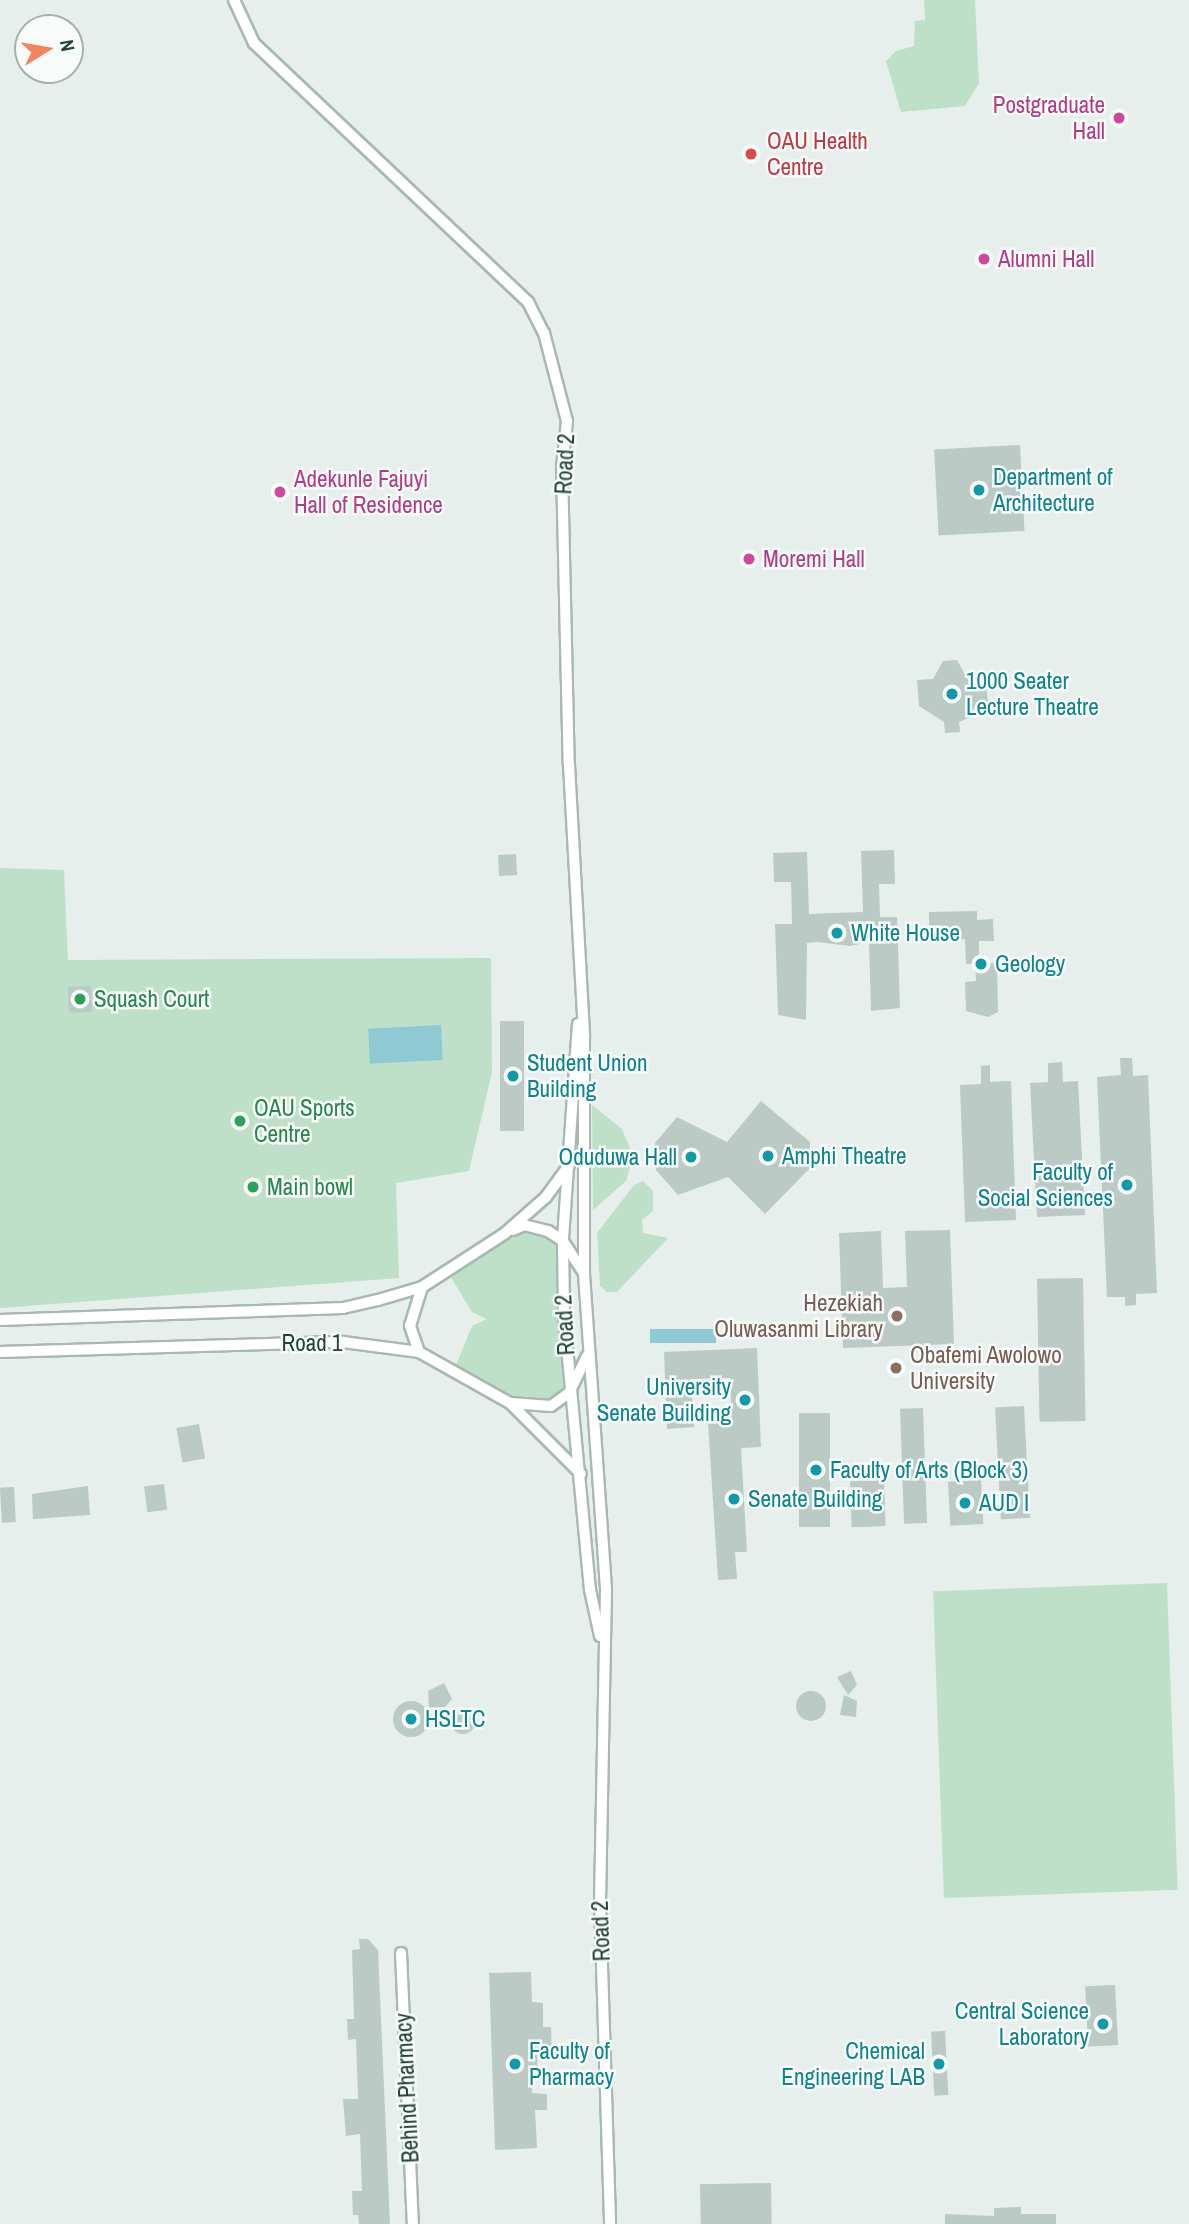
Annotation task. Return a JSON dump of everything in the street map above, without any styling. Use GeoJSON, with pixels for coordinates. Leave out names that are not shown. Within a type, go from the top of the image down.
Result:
{"type":"FeatureCollection","features":[{"type":"Feature","properties":{"kind":"street","name":"Road 2"},"geometry":{"type":"LineString","coordinates":[[234,0],[254,43],[358,147],[527,302],[544,333],[567,421],[562,493],[580,1010],[584,1274],[606,1590],[601,1638],[600,1902],[610,2224]]}},
{"type":"Feature","properties":{"kind":"street","name":"Road 2"},"geometry":{"type":"LineString","coordinates":[[580,1010],[563,1241],[569,1393],[581,1475],[590,1590],[601,1638]]}},
{"type":"Feature","properties":{"kind":"street","name":"Road 1"},"geometry":{"type":"LineString","coordinates":[[0,1320],[343,1308],[422,1286],[504,1234],[546,1197],[569,1165]]}},
{"type":"Feature","properties":{"kind":"street"},"geometry":{"type":"LineString","coordinates":[[504,1234],[524,1225],[563,1241],[584,1274]]}},
{"type":"Feature","properties":{"kind":"street"},"geometry":{"type":"LineString","coordinates":[[419,1352],[410,1326],[422,1286]]}},
{"type":"Feature","properties":{"kind":"street","name":"Road 1"},"geometry":{"type":"LineString","coordinates":[[0,1352],[343,1342],[419,1352],[510,1403],[581,1475]]}},
{"type":"Feature","properties":{"kind":"street"},"geometry":{"type":"LineString","coordinates":[[510,1403],[540,1408],[569,1393],[588,1352]]}},
{"type":"Feature","properties":{"kind":"street","name":"Behind Pharmacy"},"geometry":{"type":"LineString","coordinates":[[401,1953],[413,2224]]}},
{"type":"Feature","properties":{"kind":"green space"},"geometry":{"type":"Polygon","coordinates":[[[924,0],[975,0],[979,83],[965,106],[901,112],[886,61],[896,51],[914,46],[915,21],[925,20],[924,0]]]}},
{"type":"Feature","properties":{"kind":"green space","name":"OAU Sports Centre"},"geometry":{"type":"Polygon","coordinates":[[[0,868],[64,870],[68,960],[491,958],[492,1072],[469,1171],[396,1183],[399,1278],[0,1308],[0,868]]]}},
{"type":"Feature","properties":{"kind":"green space"},"geometry":{"type":"Polygon","coordinates":[[[592,1105],[622,1129],[633,1156],[626,1181],[593,1210],[592,1105]]]}},
{"type":"Feature","properties":{"kind":"green space"},"geometry":{"type":"Polygon","coordinates":[[[643,1181],[653,1191],[653,1211],[642,1220],[643,1233],[668,1238],[617,1292],[607,1292],[600,1286],[597,1233],[634,1185],[643,1181]]]}},
{"type":"Feature","properties":{"kind":"green space"},"geometry":{"type":"Polygon","coordinates":[[[524,1225],[563,1241],[569,1393],[551,1406],[510,1403],[454,1370],[472,1326],[487,1319],[472,1312],[447,1271],[524,1225]]]}},
{"type":"Feature","properties":{"kind":"green space"},"geometry":{"type":"Polygon","coordinates":[[[1167,1583],[1178,1890],[944,1898],[933,1591],[1167,1583]]]}},
{"type":"Feature","properties":{"kind":"water"},"geometry":{"type":"Polygon","coordinates":[[[441,1025],[443,1060],[370,1064],[368,1029],[441,1025]]]}},
{"type":"Feature","properties":{"kind":"water"},"geometry":{"type":"Polygon","coordinates":[[[650,1329],[716,1329],[716,1343],[650,1343],[650,1329]]]}},
{"type":"Feature","properties":{"kind":"building","name":"Department of Architecture"},"geometry":{"type":"Polygon","coordinates":[[[1020,445],[1025,531],[939,535],[934,450],[1020,445]]]}},
{"type":"Feature","properties":{"kind":"building","name":"1000 Seater Lecture Theatre"},"geometry":{"type":"Polygon","coordinates":[[[957,660],[968,680],[986,684],[988,704],[975,705],[971,717],[959,722],[960,732],[945,733],[944,722],[919,706],[917,680],[933,679],[943,661],[957,660]]]}},
{"type":"Feature","properties":{"kind":"building","name":"White House"},"geometry":{"type":"Polygon","coordinates":[[[894,850],[895,884],[879,884],[880,917],[897,917],[900,1008],[871,1011],[869,942],[850,946],[817,942],[807,943],[806,1020],[778,1015],[775,924],[792,924],[791,882],[774,882],[773,853],[807,852],[809,914],[863,912],[861,851],[894,850]]]}},
{"type":"Feature","properties":{"kind":"building"},"geometry":{"type":"Polygon","coordinates":[[[516,854],[517,875],[499,876],[498,855],[516,854]]]}},
{"type":"Feature","properties":{"kind":"building","name":"Geology"},"geometry":{"type":"Polygon","coordinates":[[[977,911],[977,920],[993,919],[994,941],[979,941],[979,963],[997,963],[998,1012],[988,1017],[966,1011],[965,982],[976,981],[975,964],[966,964],[965,939],[929,940],[929,912],[977,911]]]}},
{"type":"Feature","properties":{"kind":"building","name":"Squash Court"},"geometry":{"type":"Polygon","coordinates":[[[91,986],[92,1012],[69,1013],[68,987],[91,986]]]}},
{"type":"Feature","properties":{"kind":"building","name":"Student Union Building"},"geometry":{"type":"Polygon","coordinates":[[[500,1021],[524,1021],[524,1131],[500,1131],[500,1021]]]}},
{"type":"Feature","properties":{"kind":"building","name":"Faculty of Social Sciences"},"geometry":{"type":"Polygon","coordinates":[[[1120,1058],[1132,1058],[1133,1076],[1148,1075],[1157,1293],[1136,1294],[1136,1305],[1125,1306],[1125,1297],[1107,1297],[1097,1077],[1121,1075],[1120,1058]]]}},
{"type":"Feature","properties":{"kind":"building"},"geometry":{"type":"Polygon","coordinates":[[[1062,1062],[1063,1082],[1078,1081],[1085,1215],[1037,1217],[1030,1083],[1048,1082],[1048,1063],[1062,1062]]]}},
{"type":"Feature","properties":{"kind":"building"},"geometry":{"type":"Polygon","coordinates":[[[990,1065],[990,1082],[1011,1081],[1016,1220],[965,1222],[960,1085],[981,1084],[981,1066],[990,1065]]]}},
{"type":"Feature","properties":{"kind":"building"},"geometry":{"type":"Polygon","coordinates":[[[761,1101],[810,1142],[809,1169],[765,1214],[728,1177],[678,1195],[656,1170],[655,1143],[677,1117],[727,1142],[761,1101]]]}},
{"type":"Feature","properties":{"kind":"building","name":"Hezekiah Oluwasanmi Library"},"geometry":{"type":"Polygon","coordinates":[[[950,1230],[954,1344],[843,1348],[839,1233],[881,1231],[883,1288],[907,1287],[905,1231],[950,1230]]]}},
{"type":"Feature","properties":{"kind":"building"},"geometry":{"type":"Polygon","coordinates":[[[1083,1278],[1085,1421],[1040,1422],[1037,1279],[1083,1278]]]}},
{"type":"Feature","properties":{"kind":"building"},"geometry":{"type":"Polygon","coordinates":[[[757,1348],[761,1447],[741,1448],[747,1552],[735,1552],[737,1579],[718,1580],[708,1423],[732,1422],[730,1378],[691,1379],[694,1427],[667,1429],[664,1352],[757,1348]]]}},
{"type":"Feature","properties":{"kind":"building"},"geometry":{"type":"Polygon","coordinates":[[[1024,1406],[1030,1518],[1001,1519],[995,1408],[1024,1406]]]}},
{"type":"Feature","properties":{"kind":"building"},"geometry":{"type":"Polygon","coordinates":[[[923,1408],[927,1523],[904,1524],[900,1409],[923,1408]]]}},
{"type":"Feature","properties":{"kind":"building","name":"Faculty of Arts (Block 3)"},"geometry":{"type":"Polygon","coordinates":[[[799,1413],[830,1413],[830,1527],[799,1527],[799,1413]]]}},
{"type":"Feature","properties":{"kind":"building"},"geometry":{"type":"Polygon","coordinates":[[[199,1424],[205,1458],[182,1462],[176,1428],[199,1424]]]}},
{"type":"Feature","properties":{"kind":"building"},"geometry":{"type":"Polygon","coordinates":[[[884,1480],[886,1526],[852,1527],[850,1481],[884,1480]]]}},
{"type":"Feature","properties":{"kind":"building","name":"AUD I"},"geometry":{"type":"Polygon","coordinates":[[[981,1480],[983,1524],[950,1526],[948,1482],[981,1480]]]}},
{"type":"Feature","properties":{"kind":"building"},"geometry":{"type":"Polygon","coordinates":[[[164,1484],[167,1510],[147,1512],[144,1486],[164,1484]]]}},
{"type":"Feature","properties":{"kind":"building"},"geometry":{"type":"Polygon","coordinates":[[[88,1486],[90,1515],[33,1519],[32,1494],[88,1486]]]}},
{"type":"Feature","properties":{"kind":"building"},"geometry":{"type":"Polygon","coordinates":[[[14,1487],[16,1522],[2,1523],[0,1488],[14,1487]]]}},
{"type":"Feature","properties":{"kind":"building"},"geometry":{"type":"Polygon","coordinates":[[[851,1671],[857,1685],[848,1695],[837,1677],[851,1671]]]}},
{"type":"Feature","properties":{"kind":"building"},"geometry":{"type":"Polygon","coordinates":[[[444,1683],[452,1699],[445,1707],[429,1708],[428,1691],[444,1683]]]}},
{"type":"Feature","properties":{"kind":"building"},"geometry":{"type":"Polygon","coordinates":[[[811,1691],[822,1695],[826,1706],[822,1717],[811,1721],[800,1717],[796,1706],[800,1695],[811,1691]]]}},
{"type":"Feature","properties":{"kind":"building"},"geometry":{"type":"Polygon","coordinates":[[[844,1695],[857,1701],[856,1717],[840,1715],[844,1695]]]}},
{"type":"Feature","properties":{"kind":"building","name":"HSLTC"},"geometry":{"type":"Polygon","coordinates":[[[411,1701],[424,1706],[429,1719],[424,1732],[411,1737],[398,1732],[393,1719],[398,1706],[411,1701]]]}},
{"type":"Feature","properties":{"kind":"building"},"geometry":{"type":"Polygon","coordinates":[[[463,1710],[471,1714],[475,1722],[471,1730],[463,1734],[455,1730],[451,1722],[455,1714],[463,1710]]]}},
{"type":"Feature","properties":{"kind":"building"},"geometry":{"type":"Polygon","coordinates":[[[359,1939],[368,1939],[378,1950],[390,2224],[359,2224],[358,2215],[353,2215],[352,2191],[362,2191],[360,2134],[346,2136],[343,2099],[358,2099],[356,2039],[348,2040],[347,2019],[354,2019],[352,1950],[360,1949],[359,1939]]]}},
{"type":"Feature","properties":{"kind":"building","name":"Faculty of Pharmacy"},"geometry":{"type":"Polygon","coordinates":[[[531,1972],[532,2002],[543,2003],[543,2027],[551,2027],[552,2053],[537,2054],[538,2075],[531,2074],[532,2093],[547,2094],[547,2110],[535,2110],[537,2148],[495,2150],[489,1973],[531,1972]]]}},
{"type":"Feature","properties":{"kind":"building","name":"Central Science Laboratory"},"geometry":{"type":"Polygon","coordinates":[[[1115,1985],[1118,2045],[1088,2046],[1085,1987],[1115,1985]]]}},
{"type":"Feature","properties":{"kind":"building","name":"Chemical Engineering LAB"},"geometry":{"type":"Polygon","coordinates":[[[945,2031],[948,2095],[934,2096],[931,2032],[945,2031]]]}},
{"type":"Feature","properties":{"kind":"building"},"geometry":{"type":"Polygon","coordinates":[[[771,2183],[772,2224],[701,2224],[700,2184],[771,2183]]]}},
{"type":"Feature","properties":{"kind":"building"},"geometry":{"type":"Polygon","coordinates":[[[1021,2207],[1021,2214],[1056,2214],[1056,2224],[945,2224],[945,2214],[994,2216],[994,2208],[1021,2207]]]}},
{"type":"Feature","properties":{"kind":"place","name":"Postgraduate Hall"},"geometry":{"type":"Point","coordinates":[1119,118]}},
{"type":"Feature","properties":{"kind":"place","name":"OAU Health Centre"},"geometry":{"type":"Point","coordinates":[751,154]}},
{"type":"Feature","properties":{"kind":"place","name":"Alumni Hall"},"geometry":{"type":"Point","coordinates":[984,259]}},
{"type":"Feature","properties":{"kind":"place","name":"Department of Architecture"},"geometry":{"type":"Point","coordinates":[979,490]}},
{"type":"Feature","properties":{"kind":"place","name":"Adekunle Fajuyi Hall of Residence"},"geometry":{"type":"Point","coordinates":[280,492]}},
{"type":"Feature","properties":{"kind":"place","name":"Moremi Hall"},"geometry":{"type":"Point","coordinates":[749,559]}},
{"type":"Feature","properties":{"kind":"place","name":"1000 Seater Lecture Theatre"},"geometry":{"type":"Point","coordinates":[952,694]}},
{"type":"Feature","properties":{"kind":"place","name":"White House"},"geometry":{"type":"Point","coordinates":[837,933]}},
{"type":"Feature","properties":{"kind":"place","name":"Geology"},"geometry":{"type":"Point","coordinates":[981,964]}},
{"type":"Feature","properties":{"kind":"place","name":"Squash Court"},"geometry":{"type":"Point","coordinates":[80,999]}},
{"type":"Feature","properties":{"kind":"place","name":"Student Union Building"},"geometry":{"type":"Point","coordinates":[513,1076]}},
{"type":"Feature","properties":{"kind":"place","name":"OAU Sports Centre"},"geometry":{"type":"Point","coordinates":[240,1121]}},
{"type":"Feature","properties":{"kind":"place","name":"Amphi Theatre"},"geometry":{"type":"Point","coordinates":[768,1156]}},
{"type":"Feature","properties":{"kind":"place","name":"Oduduwa Hall"},"geometry":{"type":"Point","coordinates":[691,1157]}},
{"type":"Feature","properties":{"kind":"place","name":"Faculty of Social Sciences"},"geometry":{"type":"Point","coordinates":[1127,1185]}},
{"type":"Feature","properties":{"kind":"place","name":"Main bowl"},"geometry":{"type":"Point","coordinates":[253,1187]}},
{"type":"Feature","properties":{"kind":"place","name":"Hezekiah Oluwasanmi Library"},"geometry":{"type":"Point","coordinates":[897,1316]}},
{"type":"Feature","properties":{"kind":"place","name":"Obafemi Awolowo University"},"geometry":{"type":"Point","coordinates":[896,1368]}},
{"type":"Feature","properties":{"kind":"place","name":"University Senate Building"},"geometry":{"type":"Point","coordinates":[745,1400]}},
{"type":"Feature","properties":{"kind":"place","name":"Faculty of Arts (Block 3)"},"geometry":{"type":"Point","coordinates":[816,1470]}},
{"type":"Feature","properties":{"kind":"place","name":"Senate Building"},"geometry":{"type":"Point","coordinates":[734,1499]}},
{"type":"Feature","properties":{"kind":"place","name":"AUD I"},"geometry":{"type":"Point","coordinates":[965,1503]}},
{"type":"Feature","properties":{"kind":"place","name":"HSLTC"},"geometry":{"type":"Point","coordinates":[411,1719]}},
{"type":"Feature","properties":{"kind":"place","name":"Central Science Laboratory"},"geometry":{"type":"Point","coordinates":[1103,2024]}},
{"type":"Feature","properties":{"kind":"place","name":"Faculty of Pharmacy"},"geometry":{"type":"Point","coordinates":[515,2064]}},
{"type":"Feature","properties":{"kind":"place","name":"Chemical Engineering LAB"},"geometry":{"type":"Point","coordinates":[939,2064]}}]}
